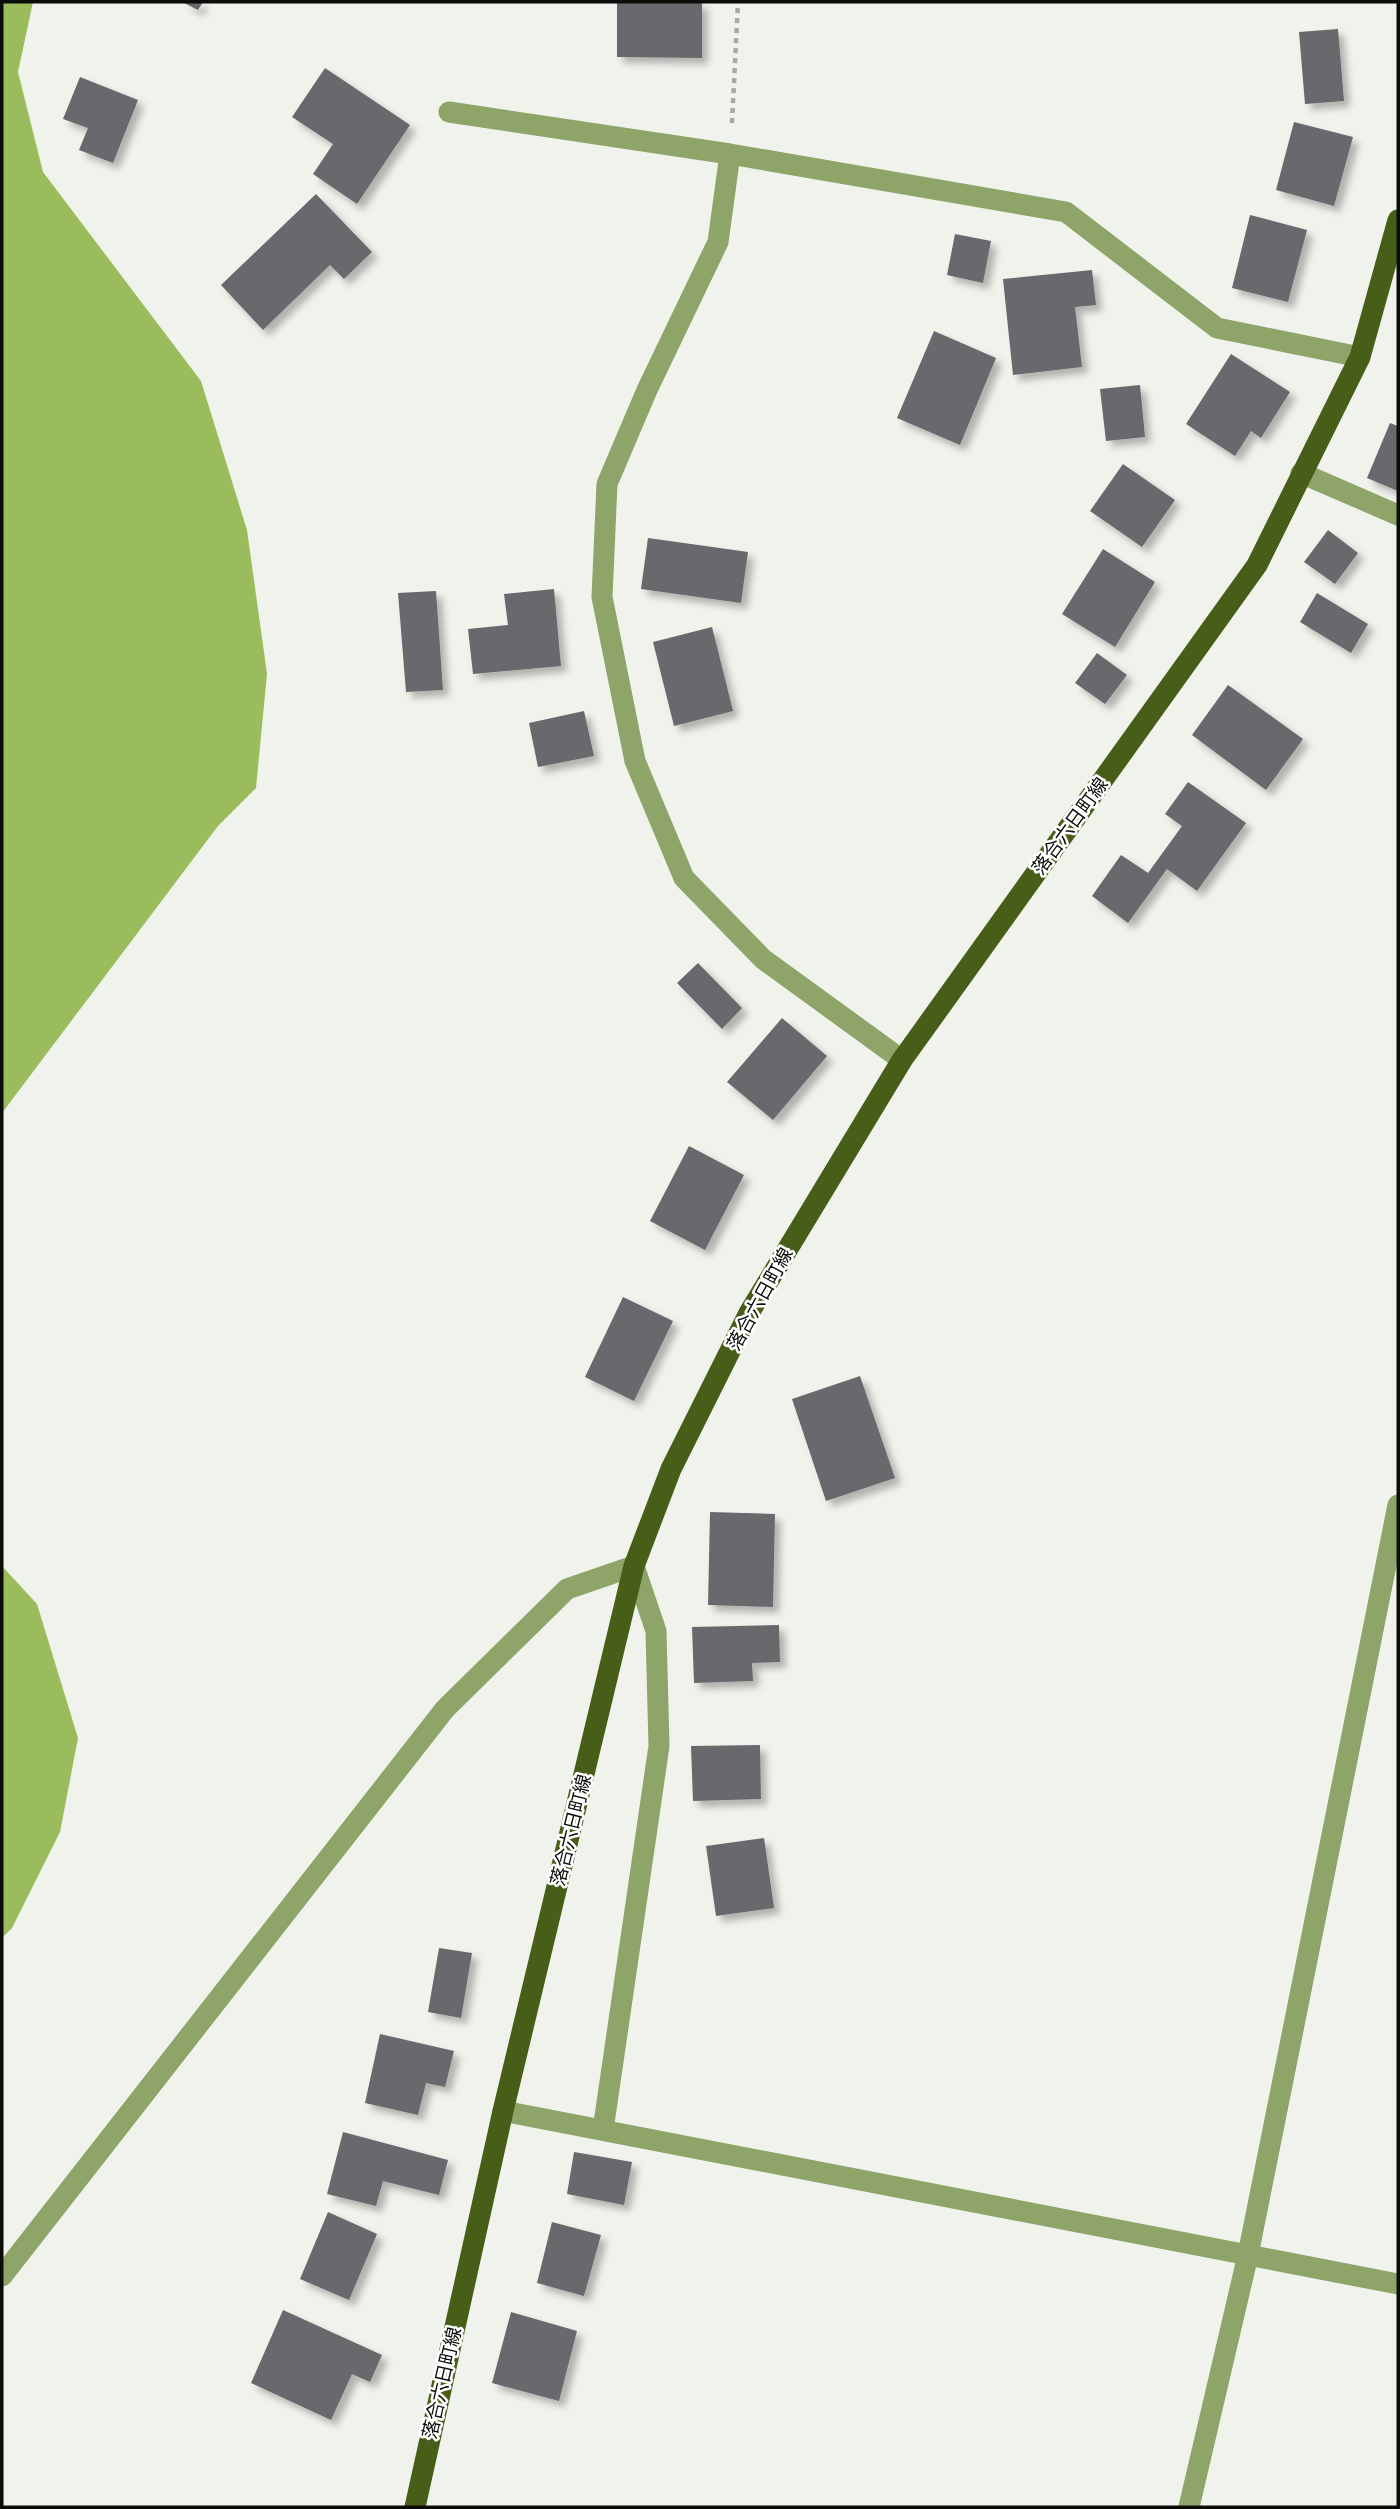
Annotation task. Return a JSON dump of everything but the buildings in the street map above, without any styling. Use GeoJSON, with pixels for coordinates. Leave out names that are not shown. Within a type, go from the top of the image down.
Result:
{"type":"FeatureCollection","features":[{"type":"Feature","properties":{"kind":"main road","name":"落合六日町線"},"geometry":{"type":"LineString","coordinates":[[415,2507],[503,2111],[634,1566],[671,1469],[749,1313],[902,1060],[1257,565],[1360,357],[1398,220]]}},
{"type":"Feature","properties":{"kind":"street"},"geometry":{"type":"LineString","coordinates":[[449,112],[730,153],[1066,212],[1217,328],[1360,357]]}},
{"type":"Feature","properties":{"kind":"street"},"geometry":{"type":"LineString","coordinates":[[730,153],[718,242],[647,390],[607,484],[602,597],[635,761],[684,878],[763,959],[902,1060]]}},
{"type":"Feature","properties":{"kind":"street"},"geometry":{"type":"LineString","coordinates":[[1301,473],[1398,515]]}},
{"type":"Feature","properties":{"kind":"street"},"geometry":{"type":"LineString","coordinates":[[1189,2507],[1248,2255],[1398,1505]]}},
{"type":"Feature","properties":{"kind":"street"},"geometry":{"type":"LineString","coordinates":[[2,2276],[445,1709],[567,1589],[634,1566],[656,1631],[659,1746],[603,2130]]}},
{"type":"Feature","properties":{"kind":"street"},"geometry":{"type":"LineString","coordinates":[[503,2111],[1398,2284]]}},
{"type":"Feature","properties":{"kind":"path"},"geometry":{"type":"LineString","coordinates":[[730,153],[738,2]]}},
{"type":"Feature","properties":{"kind":"green space"},"geometry":{"type":"Polygon","coordinates":[[[2,2],[33,2],[18,72],[43,172],[201,381],[247,530],[267,674],[256,788],[218,826],[2,1113],[2,2]]]}},
{"type":"Feature","properties":{"kind":"green space"},"geometry":{"type":"Polygon","coordinates":[[[2,1566],[37,1604],[78,1738],[60,1832],[12,1928],[2,1938],[2,1566]]]}}]}
